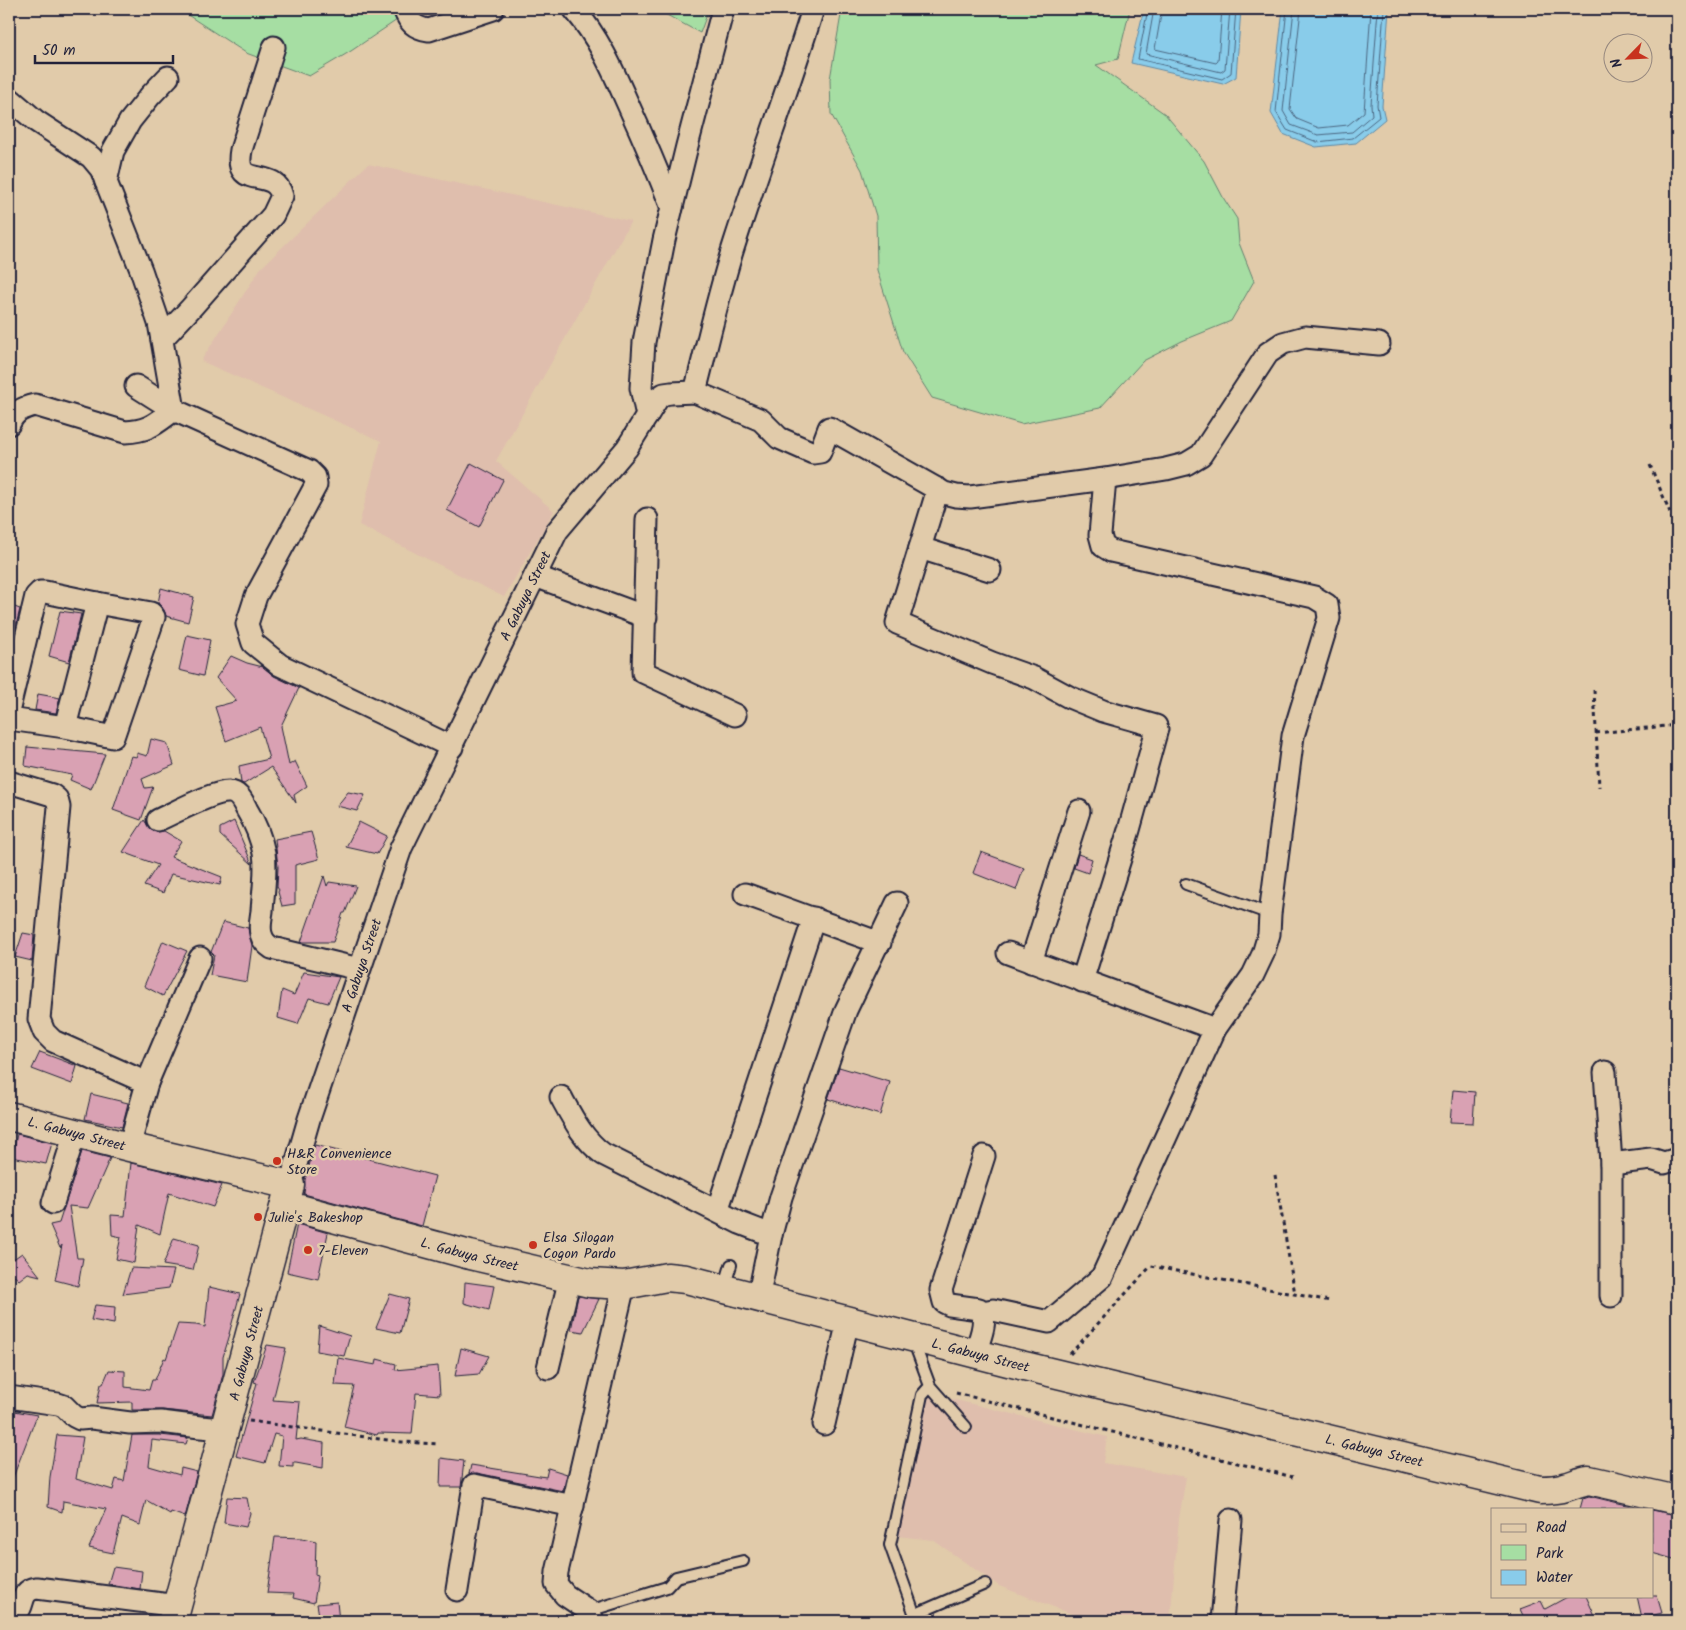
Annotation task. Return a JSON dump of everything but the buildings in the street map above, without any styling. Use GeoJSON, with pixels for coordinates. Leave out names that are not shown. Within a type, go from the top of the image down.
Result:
{"type":"FeatureCollection","features":[{"type":"Feature","properties":{"kind":"street"},"geometry":{"type":"LineString","coordinates":[[404,9],[412,25],[420,29],[429,30],[493,9]]}},
{"type":"Feature","properties":{"kind":"street"},"geometry":{"type":"LineString","coordinates":[[574,9],[588,25],[606,54],[640,129],[672,208]]}},
{"type":"Feature","properties":{"kind":"street"},"geometry":{"type":"LineString","coordinates":[[647,416],[641,388],[644,342],[664,240],[724,9]]}},
{"type":"Feature","properties":{"kind":"street"},"geometry":{"type":"LineString","coordinates":[[813,9],[734,245],[695,392],[761,420],[779,438],[813,453],[820,452],[829,428],[938,489],[956,496],[970,497],[1105,479],[1186,464],[1201,455],[1268,353],[1283,343],[1305,337],[1379,344]]}},
{"type":"Feature","properties":{"kind":"street"},"geometry":{"type":"LineString","coordinates":[[162,339],[192,308],[273,215],[282,196],[280,188],[272,181],[248,176],[241,170],[239,162],[241,150],[274,47]]}},
{"type":"Feature","properties":{"kind":"street"},"geometry":{"type":"LineString","coordinates":[[106,182],[113,151],[130,121],[168,77]]}},
{"type":"Feature","properties":{"kind":"street"},"geometry":{"type":"LineString","coordinates":[[9,98],[36,121],[91,157],[100,169],[141,270],[160,324],[174,410]]}},
{"type":"Feature","properties":{"kind":"street"},"geometry":{"type":"LineString","coordinates":[[136,386],[174,410],[309,471],[315,477],[316,485],[256,596],[247,624],[253,643],[280,665],[452,747]]}},
{"type":"Feature","properties":{"kind":"street","name":"A Gabuya Street"},"geometry":{"type":"LineString","coordinates":[[175,1614],[309,1119],[401,848],[557,531],[627,448],[658,398],[664,394],[695,392]]}},
{"type":"Feature","properties":{"kind":"street"},"geometry":{"type":"LineString","coordinates":[[9,424],[16,412],[23,408],[35,406],[125,432],[148,429],[174,410]]}},
{"type":"Feature","properties":{"kind":"street"},"geometry":{"type":"LineString","coordinates":[[982,1312],[992,1310],[1049,1322],[1102,1277],[1214,1029],[1254,974],[1269,934],[1293,736],[1329,618],[1327,605],[1314,597],[1111,551],[1103,546],[1100,535],[1105,479]]}},
{"type":"Feature","properties":{"kind":"street"},"geometry":{"type":"LineString","coordinates":[[938,489],[897,623],[992,663],[1034,678],[1069,697],[1103,711],[1156,726],[1157,729],[1129,830],[1082,981]]}},
{"type":"Feature","properties":{"kind":"street"},"geometry":{"type":"LineString","coordinates":[[647,519],[646,617],[643,672],[735,714]]}},
{"type":"Feature","properties":{"kind":"street"},"geometry":{"type":"LineString","coordinates":[[920,548],[990,570]]}},
{"type":"Feature","properties":{"kind":"street"},"geometry":{"type":"LineString","coordinates":[[535,576],[646,617]]}},
{"type":"Feature","properties":{"kind":"street"},"geometry":{"type":"LineString","coordinates":[[9,708],[36,596],[40,592],[151,613],[154,618],[113,737],[65,727],[9,719]]}},
{"type":"Feature","properties":{"kind":"street"},"geometry":{"type":"LineString","coordinates":[[65,727],[97,603]]}},
{"type":"Feature","properties":{"kind":"street"},"geometry":{"type":"LineString","coordinates":[[9,782],[52,795],[57,799],[58,807],[39,1019],[44,1032],[53,1041],[147,1084]]}},
{"type":"Feature","properties":{"kind":"street"},"geometry":{"type":"LineString","coordinates":[[158,820],[214,795],[228,792],[235,793],[242,800],[251,816],[264,854],[265,875],[260,926],[265,944],[272,948],[359,969]]}},
{"type":"Feature","properties":{"kind":"street"},"geometry":{"type":"LineString","coordinates":[[1031,962],[1079,811]]}},
{"type":"Feature","properties":{"kind":"street"},"geometry":{"type":"LineString","coordinates":[[745,894],[880,943]]}},
{"type":"Feature","properties":{"kind":"street"},"geometry":{"type":"LineString","coordinates":[[758,1298],[781,1198],[846,1010],[880,943],[897,903]]}},
{"type":"Feature","properties":{"kind":"street"},"geometry":{"type":"LineString","coordinates":[[717,1211],[814,918]]}},
{"type":"Feature","properties":{"kind":"street"},"geometry":{"type":"LineString","coordinates":[[1008,953],[1214,1029]]}},
{"type":"Feature","properties":{"kind":"street"},"geometry":{"type":"LineString","coordinates":[[129,1147],[147,1084],[200,958]]}},
{"type":"Feature","properties":{"kind":"street"},"geometry":{"type":"LineString","coordinates":[[1605,1072],[1611,1164],[1611,1296]]}},
{"type":"Feature","properties":{"kind":"street"},"geometry":{"type":"LineString","coordinates":[[561,1097],[572,1119],[590,1144],[603,1154],[621,1165],[740,1224],[771,1236]]}},
{"type":"Feature","properties":{"kind":"street","name":"L. Gabuya Street"},"geometry":{"type":"LineString","coordinates":[[9,1116],[129,1147],[288,1195],[470,1255],[590,1283],[624,1285],[667,1277],[686,1279],[727,1277],[758,1298],[975,1354],[1540,1490],[1554,1490],[1568,1487],[1580,1481],[1589,1480],[1677,1500]]}},
{"type":"Feature","properties":{"kind":"street"},"geometry":{"type":"LineString","coordinates":[[53,1203],[75,1133]]}},
{"type":"Feature","properties":{"kind":"street"},"geometry":{"type":"LineString","coordinates":[[975,1354],[984,1322],[982,1312],[979,1309],[950,1305],[944,1302],[941,1290],[984,1156]]}},
{"type":"Feature","properties":{"kind":"street"},"geometry":{"type":"LineString","coordinates":[[1611,1164],[1651,1159],[1664,1163],[1677,1159]]}},
{"type":"Feature","properties":{"kind":"street"},"geometry":{"type":"LineString","coordinates":[[548,1368],[570,1278]]}},
{"type":"Feature","properties":{"kind":"street"},"geometry":{"type":"LineString","coordinates":[[591,1616],[565,1596],[556,1584],[557,1572],[624,1285]]}},
{"type":"Feature","properties":{"kind":"street"},"geometry":{"type":"LineString","coordinates":[[824,1424],[848,1321]]}},
{"type":"Feature","properties":{"kind":"street"},"geometry":{"type":"LineString","coordinates":[[9,1397],[58,1404],[64,1406],[80,1419],[92,1418],[130,1423],[161,1422],[200,1428],[227,1423]]}},
{"type":"Feature","properties":{"kind":"street"},"geometry":{"type":"LineString","coordinates":[[457,1590],[474,1485],[572,1506]]}},
{"type":"Feature","properties":{"kind":"street"},"geometry":{"type":"LineString","coordinates":[[1222,1621],[1231,1520]]}},
{"type":"Feature","properties":{"kind":"street"},"geometry":{"type":"LineString","coordinates":[[9,1615],[14,1615],[21,1610],[24,1594],[29,1589],[37,1588],[175,1614]]}},
{"type":"Feature","properties":{"kind":"lane"},"geometry":{"type":"LineString","coordinates":[[1186,884],[1270,914]]}},
{"type":"Feature","properties":{"kind":"lane"},"geometry":{"type":"LineString","coordinates":[[912,1337],[930,1386],[966,1427]]}},
{"type":"Feature","properties":{"kind":"lane"},"geometry":{"type":"LineString","coordinates":[[930,1386],[922,1396],[890,1545],[917,1618],[985,1584]]}},
{"type":"Feature","properties":{"kind":"lane"},"geometry":{"type":"LineString","coordinates":[[591,1616],[668,1587],[676,1577],[743,1561]]}},
{"type":"Feature","properties":{"kind":"path"},"geometry":{"type":"LineString","coordinates":[[1650,465],[1677,528]]}},
{"type":"Feature","properties":{"kind":"path"},"geometry":{"type":"LineString","coordinates":[[1594,690],[1599,787]]}},
{"type":"Feature","properties":{"kind":"path"},"geometry":{"type":"LineString","coordinates":[[1596,733],[1677,725]]}},
{"type":"Feature","properties":{"kind":"path"},"geometry":{"type":"LineString","coordinates":[[1275,1175],[1295,1294]]}},
{"type":"Feature","properties":{"kind":"path"},"geometry":{"type":"LineString","coordinates":[[1053,1373],[1151,1266],[1330,1301]]}},
{"type":"Feature","properties":{"kind":"path"},"geometry":{"type":"LineString","coordinates":[[930,1386],[1293,1477]]}},
{"type":"Feature","properties":{"kind":"path"},"geometry":{"type":"LineString","coordinates":[[227,1423],[402,1442],[439,1444]]}},
{"type":"Feature","properties":{"kind":"shaded area"},"geometry":{"type":"Polygon","coordinates":[[[368,164],[631,221],[496,461],[554,511],[504,597],[359,525],[381,441],[201,361],[260,269],[368,164]]]}},
{"type":"Feature","properties":{"kind":"shaded area"},"geometry":{"type":"Polygon","coordinates":[[[927,1395],[952,1399],[1107,1437],[1103,1463],[1186,1477],[1179,1519],[1170,1621],[1110,1621],[1072,1614],[999,1586],[933,1540],[897,1536],[927,1395]]]}},
{"type":"Feature","properties":{"kind":"green space"},"geometry":{"type":"Polygon","coordinates":[[[186,9],[401,9],[403,16],[351,51],[309,76],[246,53],[183,12],[186,9]]]}},
{"type":"Feature","properties":{"kind":"green space"},"geometry":{"type":"Polygon","coordinates":[[[653,9],[709,9],[700,33],[653,9]]]}},
{"type":"Feature","properties":{"kind":"green space"},"geometry":{"type":"Polygon","coordinates":[[[842,9],[1130,9],[1118,59],[1096,65],[1165,114],[1204,161],[1237,219],[1239,243],[1254,281],[1231,321],[1182,341],[1143,361],[1100,408],[1021,424],[932,398],[903,352],[877,270],[876,216],[862,170],[831,114],[830,79],[842,9]]]}},
{"type":"Feature","properties":{"kind":"water"},"geometry":{"type":"Polygon","coordinates":[[[1144,9],[1241,9],[1236,77],[1223,84],[1131,63],[1144,9]]]}},
{"type":"Feature","properties":{"kind":"water"},"geometry":{"type":"Polygon","coordinates":[[[1283,9],[1389,9],[1382,106],[1385,119],[1356,143],[1316,147],[1283,134],[1271,113],[1283,9]]]}},
{"type":"Feature","properties":{"kind":"place","name":"H&R Convenience Store"},"geometry":{"type":"Point","coordinates":[277,1161]}},
{"type":"Feature","properties":{"kind":"place","name":"Julie's Bakeshop"},"geometry":{"type":"Point","coordinates":[258,1217]}},
{"type":"Feature","properties":{"kind":"place","name":"Elsa Silogan Cogon Pardo"},"geometry":{"type":"Point","coordinates":[533,1245]}},
{"type":"Feature","properties":{"kind":"place","name":"7-Eleven"},"geometry":{"type":"Point","coordinates":[308,1250]}}]}
